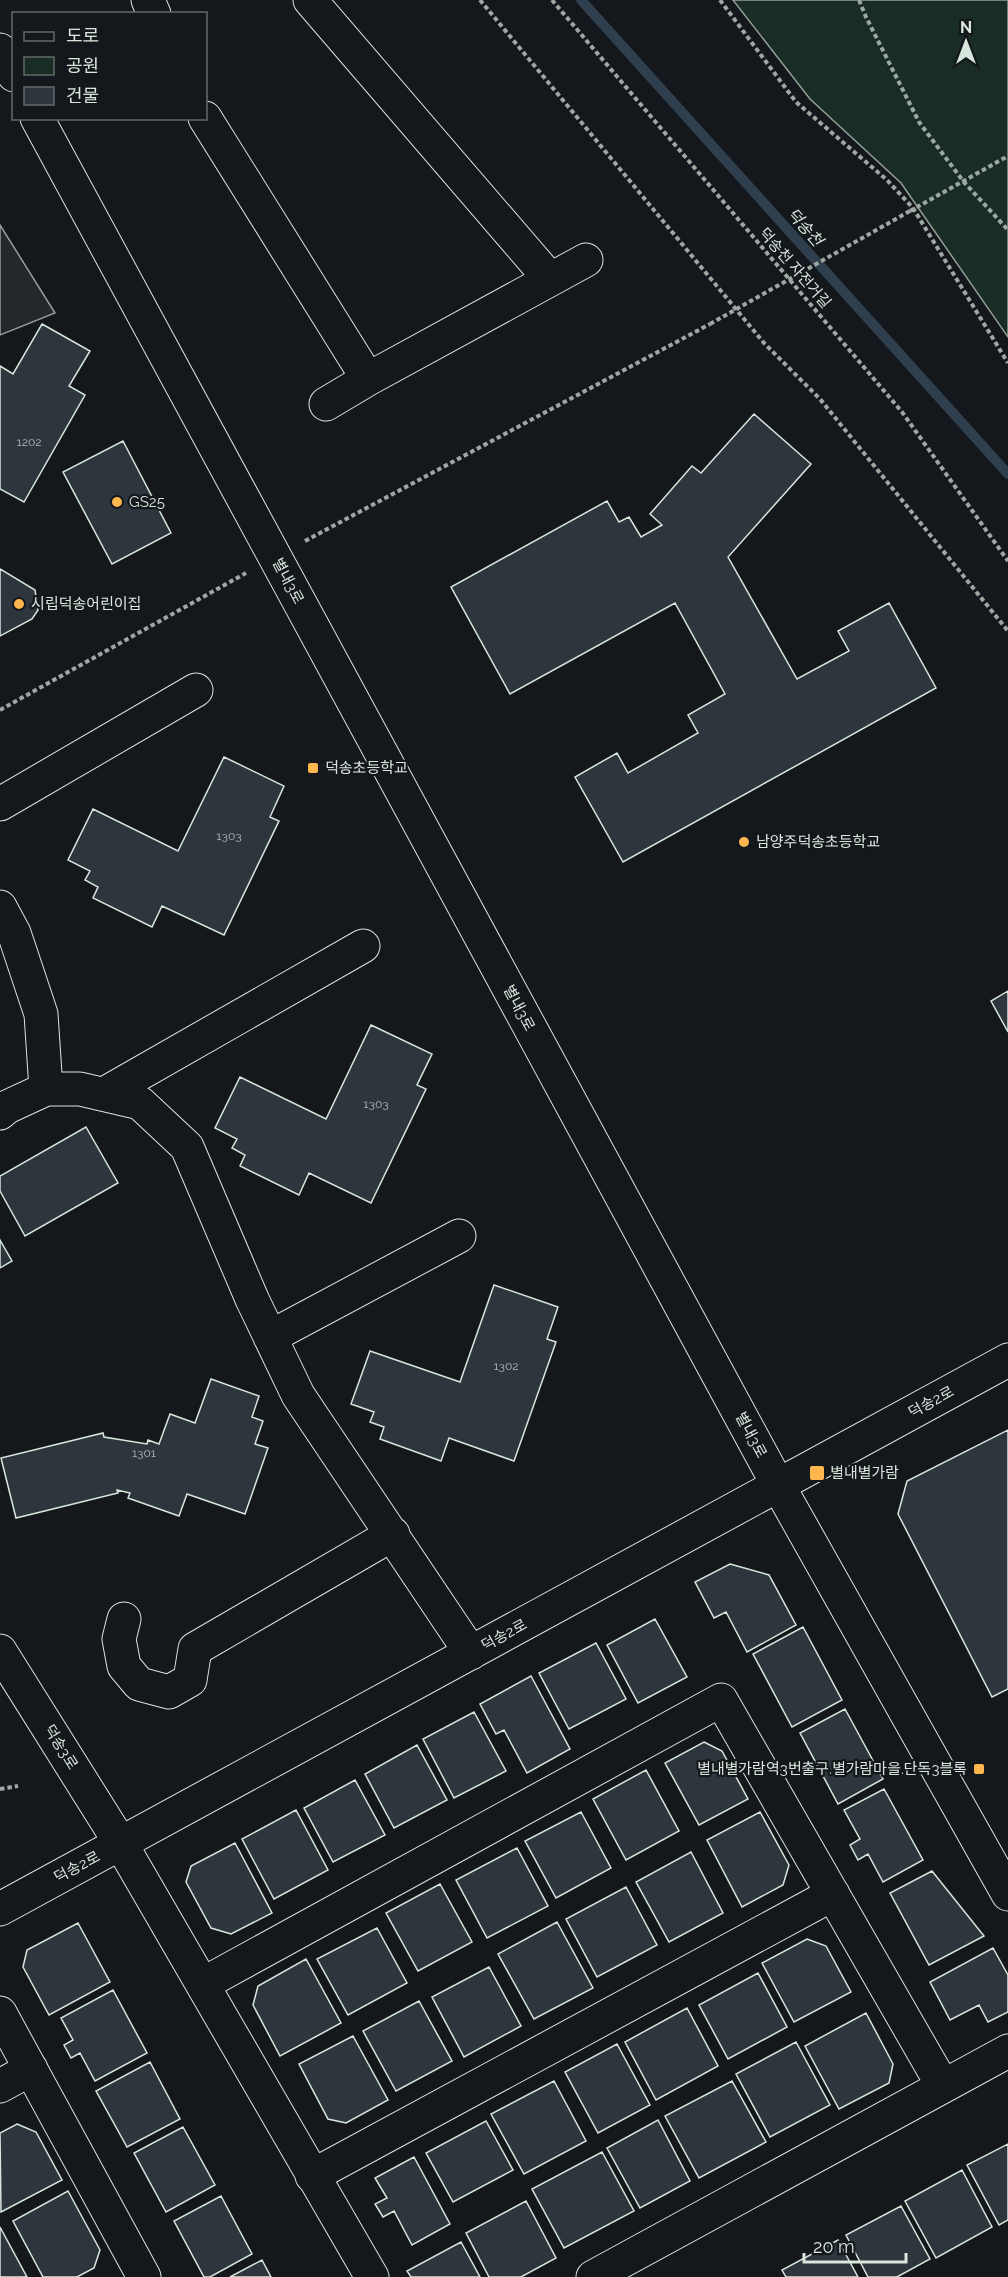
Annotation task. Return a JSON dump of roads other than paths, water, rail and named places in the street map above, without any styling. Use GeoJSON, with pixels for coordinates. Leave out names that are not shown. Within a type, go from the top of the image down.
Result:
{"type":"FeatureCollection","features":[{"type":"Feature","properties":{"kind":"street"},"geometry":{"type":"LineString","coordinates":[[310,0],[550,279]]}},
{"type":"Feature","properties":{"kind":"street"},"geometry":{"type":"LineString","coordinates":[[0,50],[12,71]]}},
{"type":"Feature","properties":{"kind":"street","name":"별내3로"},"geometry":{"type":"LineString","coordinates":[[38,120],[778,1485],[1008,1894]]}},
{"type":"Feature","properties":{"kind":"street"},"geometry":{"type":"LineString","coordinates":[[206,120],[368,379]]}},
{"type":"Feature","properties":{"kind":"street"},"geometry":{"type":"LineString","coordinates":[[326,404],[586,260]]}},
{"type":"Feature","properties":{"kind":"street"},"geometry":{"type":"LineString","coordinates":[[0,804],[196,690]]}},
{"type":"Feature","properties":{"kind":"street"},"geometry":{"type":"LineString","coordinates":[[0,907],[14,933],[41,1014],[46,1089]]}},
{"type":"Feature","properties":{"kind":"street"},"geometry":{"type":"LineString","coordinates":[[104,1094],[363,946]]}},
{"type":"Feature","properties":{"kind":"street"},"geometry":{"type":"LineString","coordinates":[[0,1113],[7,1107],[46,1089],[80,1089],[140,1103],[186,1147],[298,1395],[471,1653]]}},
{"type":"Feature","properties":{"kind":"street"},"geometry":{"type":"LineString","coordinates":[[270,1337],[459,1236]]}},
{"type":"Feature","properties":{"kind":"street","name":"덕송2로"},"geometry":{"type":"LineString","coordinates":[[0,1909],[1008,1360]]}},
{"type":"Feature","properties":{"kind":"street"},"geometry":{"type":"LineString","coordinates":[[124,1619],[118,1639],[124,1666],[139,1684],[169,1692],[190,1680],[195,1649],[393,1534]]}},
{"type":"Feature","properties":{"kind":"street","name":"덕송3로"},"geometry":{"type":"LineString","coordinates":[[0,1651],[121,1844],[372,2277]]}},
{"type":"Feature","properties":{"kind":"street"},"geometry":{"type":"LineString","coordinates":[[203,1984],[721,1700],[943,2086]]}},
{"type":"Feature","properties":{"kind":"street"},"geometry":{"type":"LineString","coordinates":[[312,2176],[833,1894]]}},
{"type":"Feature","properties":{"kind":"street"},"geometry":{"type":"LineString","coordinates":[[0,2013],[31,2069],[135,2274]]}},
{"type":"Feature","properties":{"kind":"street"},"geometry":{"type":"LineString","coordinates":[[593,2277],[1008,2051]]}},
{"type":"Feature","properties":{"kind":"street"},"geometry":{"type":"LineString","coordinates":[[0,2086],[31,2069]]}},
{"type":"Feature","properties":{"kind":"waterway","name":"덕송천"},"geometry":{"type":"LineString","coordinates":[[581,0],[1008,474]]}},
{"type":"Feature","properties":{"kind":"place","name":"GS25"},"geometry":{"type":"Point","coordinates":[117,502]}},
{"type":"Feature","properties":{"kind":"place","name":"시립덕송어린이집"},"geometry":{"type":"Point","coordinates":[19,604]}},
{"type":"Feature","properties":{"kind":"place","name":"덕송초등학교"},"geometry":{"type":"Point","coordinates":[313,768]}},
{"type":"Feature","properties":{"kind":"place","name":"남양주덕송초등학교"},"geometry":{"type":"Point","coordinates":[744,842]}},
{"type":"Feature","properties":{"kind":"place","name":"별내별가람"},"geometry":{"type":"Point","coordinates":[817,1473]}},
{"type":"Feature","properties":{"kind":"place","name":"별내별가람역3번출구.별가람마을.단독3블록"},"geometry":{"type":"Point","coordinates":[979,1769]}}]}
